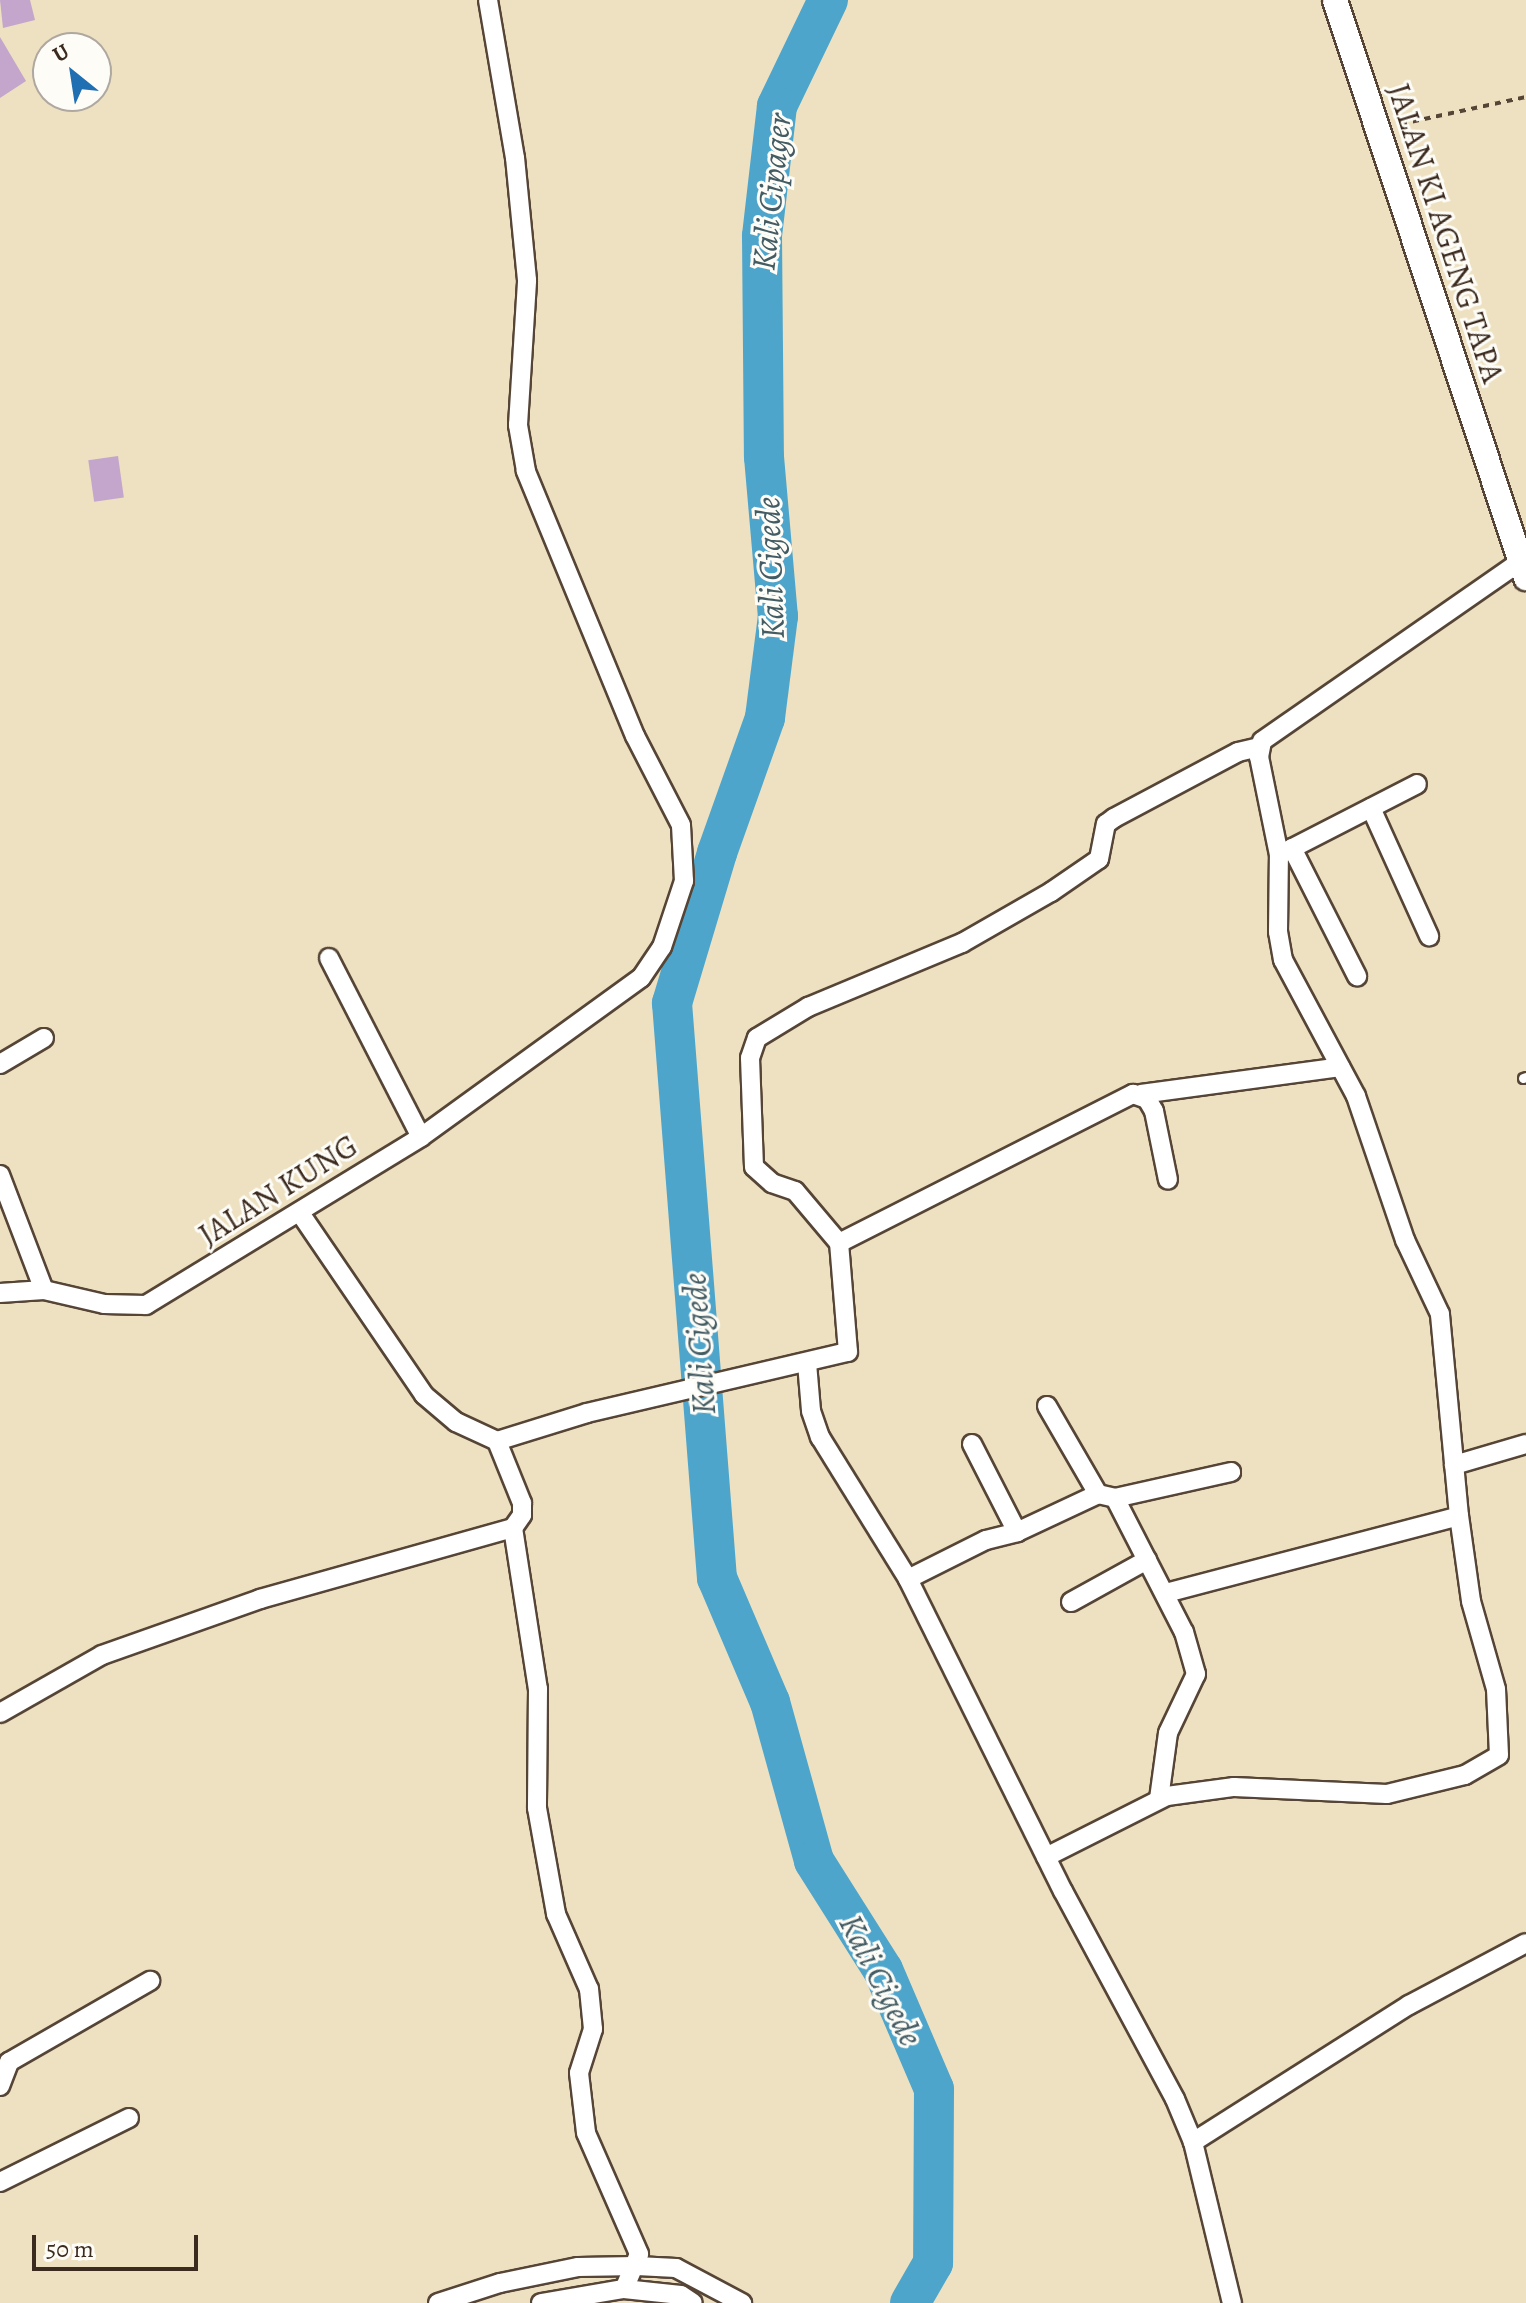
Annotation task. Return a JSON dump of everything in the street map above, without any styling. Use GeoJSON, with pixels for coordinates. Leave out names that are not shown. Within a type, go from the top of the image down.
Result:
{"type":"FeatureCollection","features":[{"type":"Feature","properties":{"kind":"street","name":"JALAN KUNG"},"geometry":{"type":"LineString","coordinates":[[0,1293],[44,1290],[124,1307],[146,1305],[421,1137],[558,1035],[641,978],[673,916],[684,881],[685,850],[674,803],[635,736],[526,471],[518,409],[527,280],[515,158],[488,0]]}},
{"type":"Feature","properties":{"kind":"street","name":"JALAN KI AGENG TAPA"},"geometry":{"type":"LineString","coordinates":[[1335,0],[1522,570]]}},
{"type":"Feature","properties":{"kind":"street"},"geometry":{"type":"LineString","coordinates":[[300,1213],[424,1395],[456,1422],[497,1441],[674,1391],[807,1363],[849,1350],[839,1243],[795,1191],[772,1183],[754,1167],[750,1058],[757,1038],[808,1007],[962,943],[1051,892],[1099,859],[1106,824],[1114,818],[1238,752],[1259,747],[1522,570]]}},
{"type":"Feature","properties":{"kind":"street"},"geometry":{"type":"LineString","coordinates":[[1259,747],[1286,852],[1357,976]]}},
{"type":"Feature","properties":{"kind":"street"},"geometry":{"type":"LineString","coordinates":[[1286,852],[1417,784]]}},
{"type":"Feature","properties":{"kind":"street"},"geometry":{"type":"LineString","coordinates":[[1371,808],[1429,936]]}},
{"type":"Feature","properties":{"kind":"street"},"geometry":{"type":"LineString","coordinates":[[1046,1857],[1159,1799],[1234,1787],[1387,1794],[1465,1775],[1496,1760],[1501,1750],[1496,1689],[1471,1601],[1459,1516],[1440,1314],[1405,1240],[1373,1138],[1340,1067],[1283,960],[1278,932],[1286,852]]}},
{"type":"Feature","properties":{"kind":"street"},"geometry":{"type":"LineString","coordinates":[[329,958],[421,1137]]}},
{"type":"Feature","properties":{"kind":"street"},"geometry":{"type":"LineString","coordinates":[[0,1064],[44,1038]]}},
{"type":"Feature","properties":{"kind":"street"},"geometry":{"type":"LineString","coordinates":[[839,1243],[1019,1147],[1141,1094],[1340,1067]]}},
{"type":"Feature","properties":{"kind":"street"},"geometry":{"type":"LineString","coordinates":[[1141,1094],[1154,1111],[1168,1180]]}},
{"type":"Feature","properties":{"kind":"street"},"geometry":{"type":"LineString","coordinates":[[0,1175],[44,1290]]}},
{"type":"Feature","properties":{"kind":"street"},"geometry":{"type":"LineString","coordinates":[[807,1363],[811,1411],[820,1437],[908,1579],[1046,1857],[1193,2142],[1232,2303]]}},
{"type":"Feature","properties":{"kind":"street"},"geometry":{"type":"LineString","coordinates":[[1047,1406],[1166,1593],[1196,1674],[1168,1733],[1159,1799]]}},
{"type":"Feature","properties":{"kind":"street"},"geometry":{"type":"LineString","coordinates":[[0,1713],[102,1655],[260,1599],[513,1528],[522,1515],[522,1503],[497,1441]]}},
{"type":"Feature","properties":{"kind":"street"},"geometry":{"type":"LineString","coordinates":[[972,1444],[1017,1532]]}},
{"type":"Feature","properties":{"kind":"street"},"geometry":{"type":"LineString","coordinates":[[1454,1465],[1526,1444]]}},
{"type":"Feature","properties":{"kind":"street"},"geometry":{"type":"LineString","coordinates":[[908,1579],[986,1540],[1017,1532],[1106,1496],[1231,1472]]}},
{"type":"Feature","properties":{"kind":"street"},"geometry":{"type":"LineString","coordinates":[[1166,1593],[1459,1516]]}},
{"type":"Feature","properties":{"kind":"street"},"geometry":{"type":"LineString","coordinates":[[513,1528],[538,1689],[537,1808],[556,1914],[589,1989],[593,2029],[579,2073],[586,2133],[634,2234],[637,2266],[624,2289]]}},
{"type":"Feature","properties":{"kind":"street"},"geometry":{"type":"LineString","coordinates":[[1071,1602],[1147,1560]]}},
{"type":"Feature","properties":{"kind":"street"},"geometry":{"type":"LineString","coordinates":[[1193,2142],[1409,2005],[1526,1943]]}},
{"type":"Feature","properties":{"kind":"street"},"geometry":{"type":"LineString","coordinates":[[0,2086],[9,2062],[150,1981]]}},
{"type":"Feature","properties":{"kind":"street"},"geometry":{"type":"LineString","coordinates":[[0,2182],[129,2118]]}},
{"type":"Feature","properties":{"kind":"street"},"geometry":{"type":"LineString","coordinates":[[438,2303],[500,2283],[578,2267],[637,2266],[676,2268],[742,2303]]}},
{"type":"Feature","properties":{"kind":"street"},"geometry":{"type":"LineString","coordinates":[[541,2303],[624,2289],[681,2295],[693,2303]]}},
{"type":"Feature","properties":{"kind":"path"},"geometry":{"type":"LineString","coordinates":[[1379,129],[1526,97]]}},
{"type":"Feature","properties":{"kind":"building"},"geometry":{"type":"Polygon","coordinates":[[[0,0],[30,0],[35,20],[3,28],[0,0]]]}},
{"type":"Feature","properties":{"kind":"building"},"geometry":{"type":"Polygon","coordinates":[[[0,37],[26,81],[0,98],[0,37]]]}},
{"type":"Feature","properties":{"kind":"building"},"geometry":{"type":"Polygon","coordinates":[[[118,456],[124,498],[94,502],[88,460],[118,456]]]}},
{"type":"Feature","properties":{"kind":"waterway","name":"Kali Cigede"},"geometry":{"type":"LineString","coordinates":[[828,0],[777,106],[762,236],[764,457],[778,616],[765,718],[717,853],[672,1003],[717,1578],[770,1702],[814,1861],[883,1970],[934,2089],[933,2263],[910,2303]]}},
{"type":"Feature","properties":{"kind":"water label","name":"Kali Cipager"},"geometry":{"type":"Point","coordinates":[771,192]}}]}
